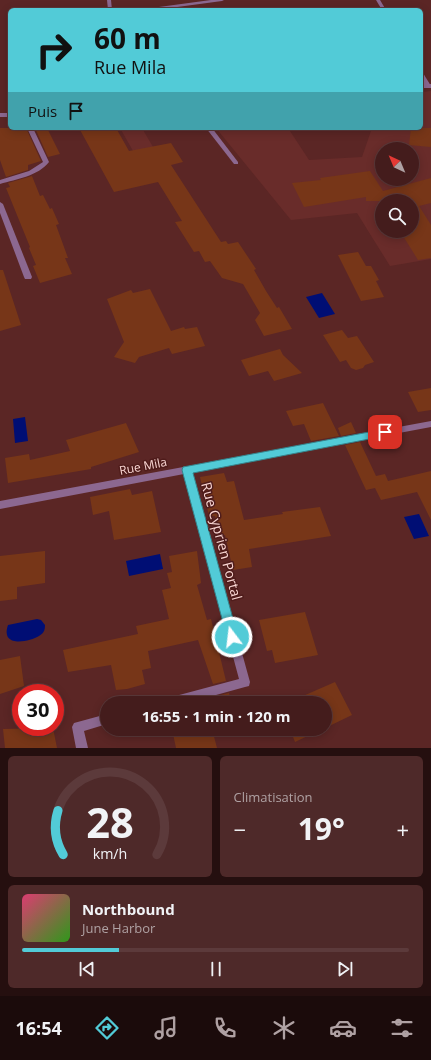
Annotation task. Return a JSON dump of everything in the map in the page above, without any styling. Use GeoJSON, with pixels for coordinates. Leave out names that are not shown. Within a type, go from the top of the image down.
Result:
{"type":"FeatureCollection","features":[{"type":"Feature","properties":{"kind":"street"},"geometry":{"type":"LineString","coordinates":[[160,8],[222,0]]}},
{"type":"Feature","properties":{"kind":"street"},"geometry":{"type":"LineString","coordinates":[[423,77],[429,86]]}},
{"type":"Feature","properties":{"kind":"street"},"geometry":{"type":"LineString","coordinates":[[0,182],[43,167],[46,162],[31,130]]}},
{"type":"Feature","properties":{"kind":"street"},"geometry":{"type":"LineString","coordinates":[[211,130],[236,163]]}},
{"type":"Feature","properties":{"kind":"street"},"geometry":{"type":"LineString","coordinates":[[0,204],[28,277]]}},
{"type":"Feature","properties":{"kind":"street","name":"Rue Mila"},"geometry":{"type":"LineString","coordinates":[[0,505],[431,424]]}},
{"type":"Feature","properties":{"kind":"street","name":"Rue Cyprien Portal"},"geometry":{"type":"LineString","coordinates":[[187,470],[245,682],[194,696]]}},
{"type":"Feature","properties":{"kind":"street"},"geometry":{"type":"LineString","coordinates":[[82,748],[78,727],[100,721]]}},
{"type":"Feature","properties":{"kind":"shaded area"},"geometry":{"type":"Polygon","coordinates":[[[431,91],[431,259],[390,266],[357,213],[291,220],[218,130],[289,130],[309,160],[362,157],[371,130],[423,130],[423,92],[431,91]]]}},
{"type":"Feature","properties":{"kind":"shaded area"},"geometry":{"type":"Polygon","coordinates":[[[121,130],[143,130],[156,152],[136,156],[121,130]]]}},
{"type":"Feature","properties":{"kind":"shaded area"},"geometry":{"type":"Polygon","coordinates":[[[322,293],[335,314],[319,318],[306,297],[322,293]]]}},
{"type":"Feature","properties":{"kind":"shaded area"},"geometry":{"type":"Polygon","coordinates":[[[25,417],[28,441],[15,443],[13,419],[25,417]]]}},
{"type":"Feature","properties":{"kind":"shaded area"},"geometry":{"type":"Polygon","coordinates":[[[419,514],[429,536],[414,539],[404,517],[419,514]]]}},
{"type":"Feature","properties":{"kind":"shaded area"},"geometry":{"type":"Polygon","coordinates":[[[160,554],[163,569],[129,576],[126,561],[160,554]]]}},
{"type":"Feature","properties":{"kind":"shaded area"},"geometry":{"type":"Polygon","coordinates":[[[37,619],[41,620],[45,625],[44,631],[39,636],[23,641],[12,640],[8,637],[8,625],[37,619]]]}},
{"type":"Feature","properties":{"kind":"building"},"geometry":{"type":"Polygon","coordinates":[[[0,128],[8,128],[8,130],[27,130],[41,161],[28,165],[28,170],[6,177],[0,160],[0,128]]]}},
{"type":"Feature","properties":{"kind":"building"},"geometry":{"type":"Polygon","coordinates":[[[423,128],[431,128],[431,147],[419,146],[419,142],[409,142],[411,130],[423,130],[423,128]]]}},
{"type":"Feature","properties":{"kind":"building"},"geometry":{"type":"Polygon","coordinates":[[[36,130],[48,130],[60,154],[48,157],[36,130]]]}},
{"type":"Feature","properties":{"kind":"building"},"geometry":{"type":"Polygon","coordinates":[[[80,130],[117,130],[129,151],[171,143],[183,162],[171,165],[221,242],[226,241],[228,244],[238,242],[256,269],[254,270],[266,291],[277,308],[279,307],[292,329],[264,336],[255,320],[260,313],[243,284],[222,278],[210,261],[205,262],[199,251],[194,252],[175,222],[182,221],[158,182],[114,192],[80,130]]]}},
{"type":"Feature","properties":{"kind":"building"},"geometry":{"type":"Polygon","coordinates":[[[370,171],[375,179],[375,186],[380,186],[383,191],[401,186],[419,186],[419,181],[431,178],[431,203],[419,206],[419,194],[375,194],[375,201],[366,201],[366,197],[304,207],[292,183],[321,180],[320,178],[370,171]]]}},
{"type":"Feature","properties":{"kind":"building"},"geometry":{"type":"Polygon","coordinates":[[[32,176],[40,196],[43,195],[50,209],[52,208],[59,224],[56,225],[68,258],[65,258],[72,274],[40,283],[33,266],[36,265],[29,248],[30,247],[6,188],[10,187],[8,183],[32,176]]]}},
{"type":"Feature","properties":{"kind":"building"},"geometry":{"type":"Polygon","coordinates":[[[419,206],[431,225],[431,258],[418,260],[404,238],[419,238],[419,206]]]}},
{"type":"Feature","properties":{"kind":"building"},"geometry":{"type":"Polygon","coordinates":[[[358,252],[366,266],[371,266],[379,280],[376,281],[384,297],[361,301],[338,255],[358,252]]]}},
{"type":"Feature","properties":{"kind":"building"},"geometry":{"type":"Polygon","coordinates":[[[0,270],[3,270],[21,325],[0,331],[0,270]]]}},
{"type":"Feature","properties":{"kind":"building"},"geometry":{"type":"Polygon","coordinates":[[[150,289],[171,331],[184,327],[185,329],[197,327],[205,346],[172,354],[169,348],[139,357],[135,363],[114,357],[124,342],[107,299],[131,290],[133,293],[150,289]]]}},
{"type":"Feature","properties":{"kind":"building"},"geometry":{"type":"Polygon","coordinates":[[[342,330],[348,338],[357,336],[374,362],[356,370],[351,368],[346,360],[340,362],[323,335],[342,330]]]}},
{"type":"Feature","properties":{"kind":"building"},"geometry":{"type":"Polygon","coordinates":[[[280,349],[283,355],[302,373],[274,381],[268,371],[249,376],[241,360],[280,349]]]}},
{"type":"Feature","properties":{"kind":"building"},"geometry":{"type":"Polygon","coordinates":[[[431,388],[431,410],[418,412],[408,392],[431,388]]]}},
{"type":"Feature","properties":{"kind":"building"},"geometry":{"type":"Polygon","coordinates":[[[323,403],[339,436],[311,441],[304,424],[293,426],[286,411],[323,403]]]}},
{"type":"Feature","properties":{"kind":"building"},"geometry":{"type":"Polygon","coordinates":[[[351,422],[356,433],[341,436],[338,428],[351,422]]]}},
{"type":"Feature","properties":{"kind":"building"},"geometry":{"type":"Polygon","coordinates":[[[126,423],[139,452],[91,467],[91,469],[8,483],[5,458],[29,454],[30,460],[70,451],[66,440],[126,423]]]}},
{"type":"Feature","properties":{"kind":"building"},"geometry":{"type":"Polygon","coordinates":[[[360,442],[376,476],[385,474],[388,481],[431,471],[431,520],[417,492],[381,500],[375,488],[366,490],[345,445],[360,442]]]}},
{"type":"Feature","properties":{"kind":"building"},"geometry":{"type":"Polygon","coordinates":[[[224,473],[227,482],[234,481],[244,520],[283,514],[282,512],[320,507],[331,536],[249,549],[252,567],[233,570],[225,535],[220,536],[215,516],[209,516],[200,477],[224,473]]]}},
{"type":"Feature","properties":{"kind":"building"},"geometry":{"type":"Polygon","coordinates":[[[130,489],[132,495],[152,491],[161,532],[114,540],[109,511],[93,515],[90,497],[130,489]]]}},
{"type":"Feature","properties":{"kind":"building"},"geometry":{"type":"Polygon","coordinates":[[[45,551],[45,583],[17,587],[17,599],[0,601],[0,556],[45,551]]]}},
{"type":"Feature","properties":{"kind":"building"},"geometry":{"type":"Polygon","coordinates":[[[197,551],[201,583],[197,585],[207,620],[211,619],[226,681],[213,684],[198,640],[148,651],[151,668],[142,670],[145,684],[127,689],[116,690],[111,665],[68,672],[63,650],[138,634],[136,626],[169,619],[162,590],[171,588],[167,573],[172,572],[169,556],[197,551]]]}},
{"type":"Feature","properties":{"kind":"building"},"geometry":{"type":"Polygon","coordinates":[[[305,612],[318,655],[275,663],[272,650],[267,651],[259,620],[305,612]]]}},
{"type":"Feature","properties":{"kind":"building"},"geometry":{"type":"Polygon","coordinates":[[[20,656],[24,684],[12,684],[12,690],[0,694],[0,660],[20,656]]]}},
{"type":"Feature","properties":{"kind":"building"},"geometry":{"type":"Polygon","coordinates":[[[335,682],[352,715],[332,725],[332,696],[303,696],[335,682]]]}},
{"type":"Feature","properties":{"kind":"building"},"geometry":{"type":"Polygon","coordinates":[[[229,693],[230,696],[217,696],[229,693]]]}},
{"type":"Feature","properties":{"kind":"building"},"geometry":{"type":"Polygon","coordinates":[[[3,729],[12,729],[12,736],[55,736],[57,748],[5,748],[3,729]]]}},
{"type":"Feature","properties":{"kind":"building"},"geometry":{"type":"Polygon","coordinates":[[[173,736],[214,736],[217,748],[176,748],[173,736]]]}},
{"type":"Feature","properties":{"kind":"building"},"geometry":{"type":"Polygon","coordinates":[[[293,736],[307,736],[295,742],[293,736]]]}},
{"type":"Feature","properties":{"kind":"route"},"geometry":{"type":"LineString","coordinates":[[232,637],[187,470],[385,432]]}}]}
